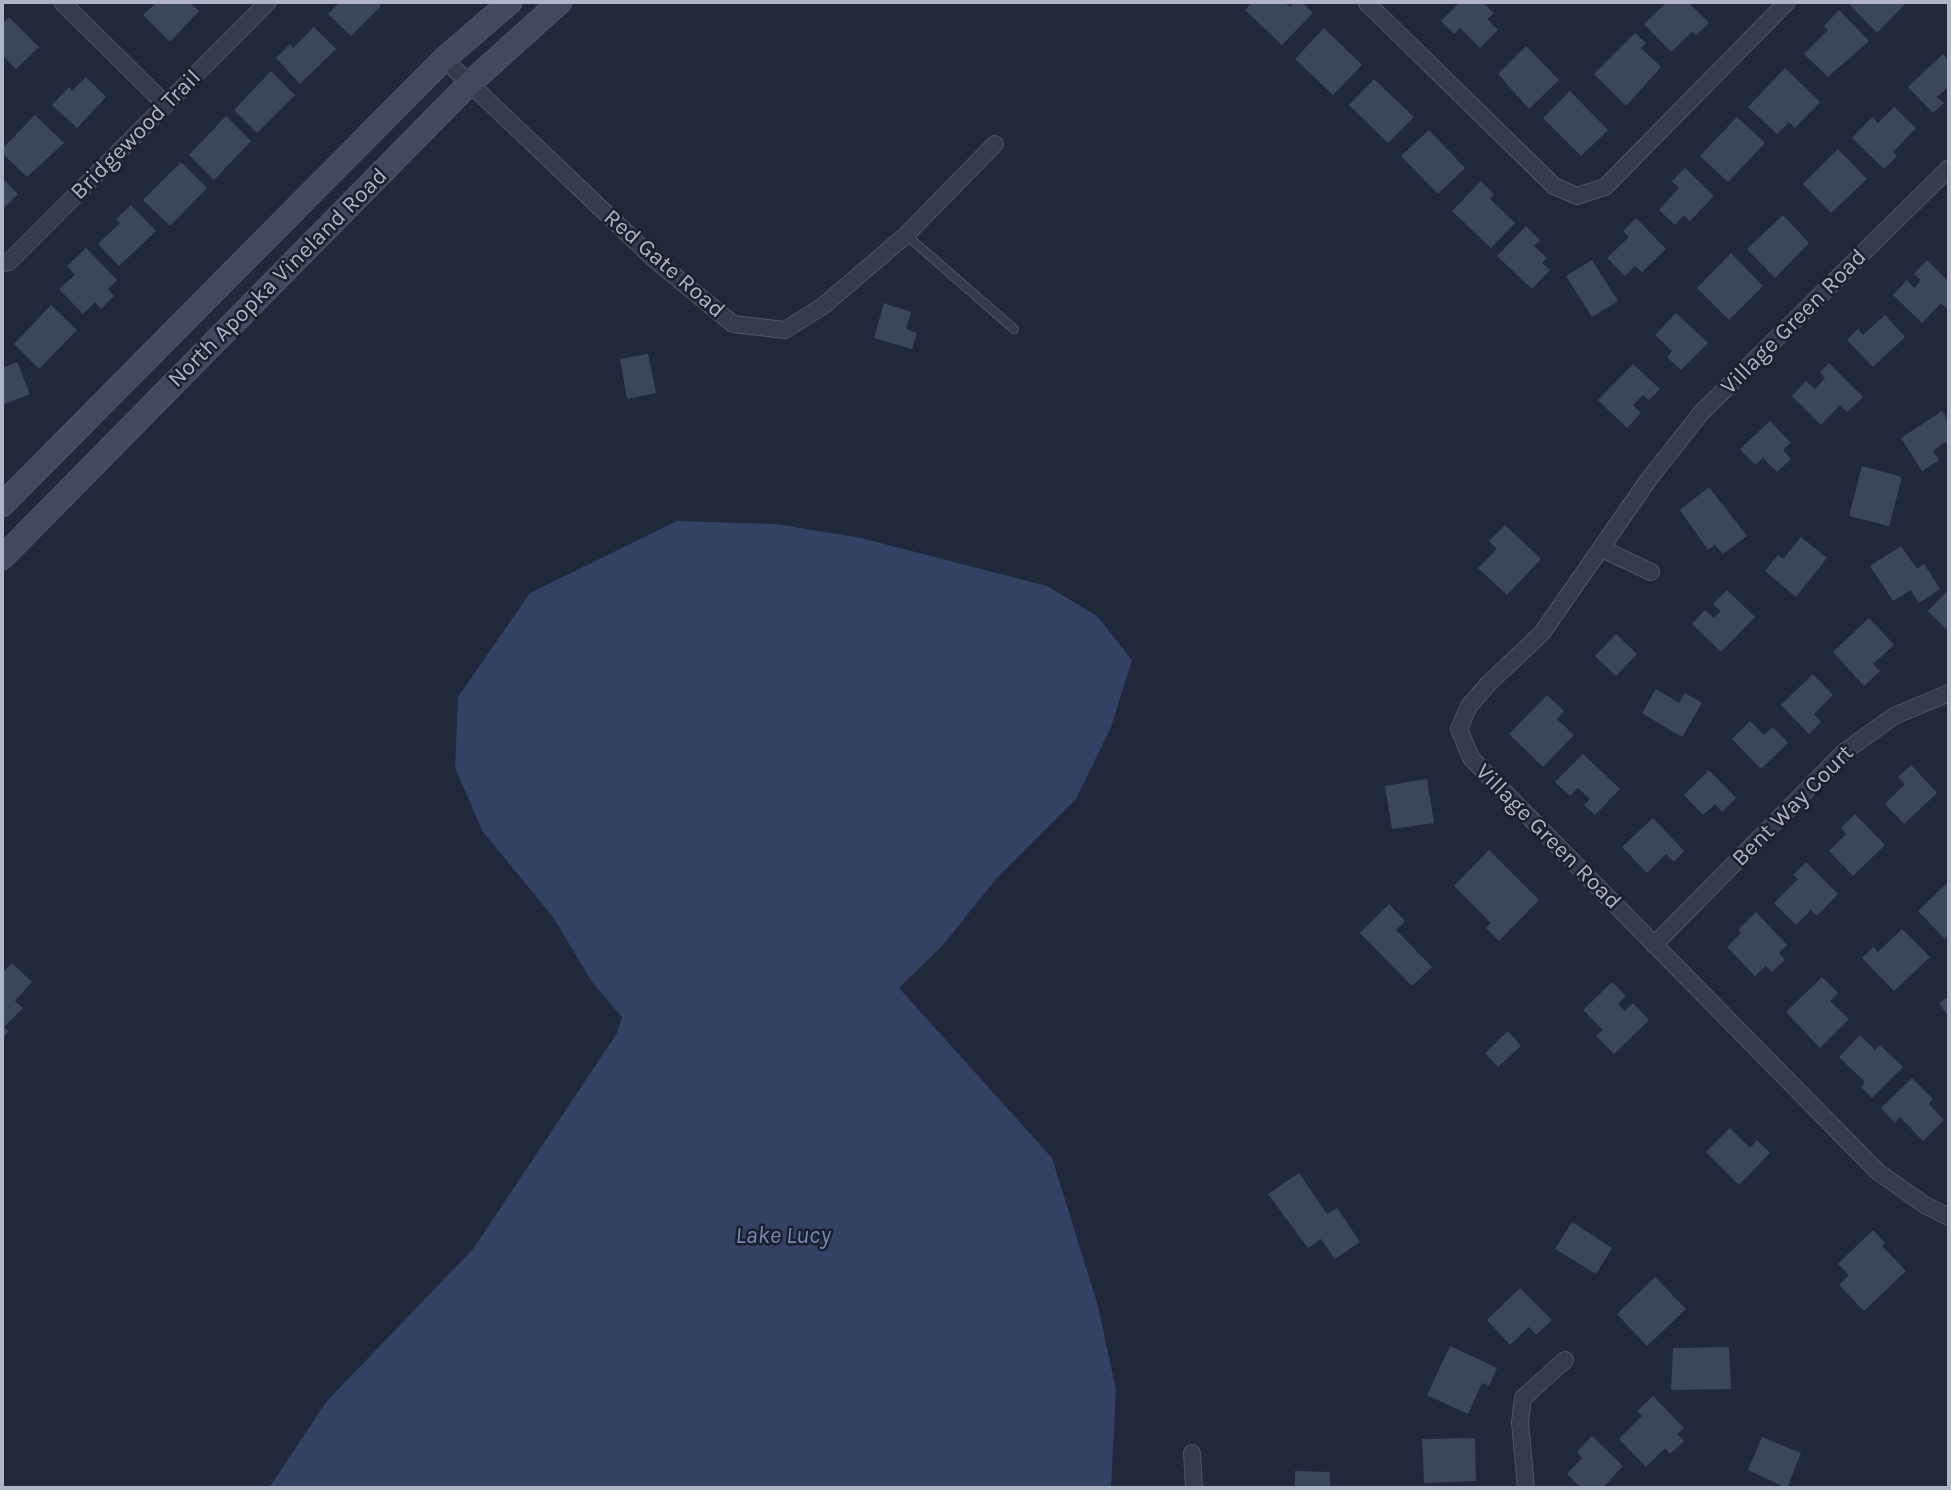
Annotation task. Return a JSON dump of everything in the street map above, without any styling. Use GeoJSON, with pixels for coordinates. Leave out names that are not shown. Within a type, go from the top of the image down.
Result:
{"type":"FeatureCollection","features":[{"type":"Feature","properties":{"kind":"street"},"geometry":{"type":"LineString","coordinates":[[62,2],[166,105]]}},
{"type":"Feature","properties":{"kind":"street","name":"Bridgewood Trail"},"geometry":{"type":"LineString","coordinates":[[2,263],[9,262],[268,2]]}},
{"type":"Feature","properties":{"kind":"street","name":"North Apopka Vineland Road"},"geometry":{"type":"LineString","coordinates":[[2,505],[444,59],[510,2]]}},
{"type":"Feature","properties":{"kind":"street","name":"North Apopka Vineland Road"},"geometry":{"type":"LineString","coordinates":[[2,558],[469,83],[560,2]]}},
{"type":"Feature","properties":{"kind":"street"},"geometry":{"type":"LineString","coordinates":[[1366,2],[1554,186],[1577,197],[1605,187],[1787,2]]}},
{"type":"Feature","properties":{"kind":"street","name":"Red Gate Road"},"geometry":{"type":"LineString","coordinates":[[444,59],[654,259],[733,324],[785,330],[823,306],[906,235],[995,144]]}},
{"type":"Feature","properties":{"kind":"street","name":"Village Green Road"},"geometry":{"type":"LineString","coordinates":[[1949,168],[1701,413],[1648,479],[1542,633],[1489,683],[1469,706],[1459,729],[1471,758],[1878,1172],[1925,1205],[1949,1217]]}},
{"type":"Feature","properties":{"kind":"street"},"geometry":{"type":"LineString","coordinates":[[1602,549],[1651,572]]}},
{"type":"Feature","properties":{"kind":"street","name":"Bent Way Court"},"geometry":{"type":"LineString","coordinates":[[1654,945],[1844,752],[1894,716],[1949,693]]}},
{"type":"Feature","properties":{"kind":"street"},"geometry":{"type":"LineString","coordinates":[[1527,1488],[1520,1422],[1523,1398],[1564,1360]]}},
{"type":"Feature","properties":{"kind":"street"},"geometry":{"type":"LineString","coordinates":[[1192,1452],[1194,1488]]}},
{"type":"Feature","properties":{"kind":"lane"},"geometry":{"type":"LineString","coordinates":[[906,235],[1014,329]]}},
{"type":"Feature","properties":{"kind":"water","name":"Lake Lucy"},"geometry":{"type":"Polygon","coordinates":[[[677,521],[776,524],[861,538],[1047,586],[1097,616],[1132,660],[1111,727],[1076,799],[997,878],[942,946],[899,988],[1052,1158],[1098,1306],[1116,1390],[1111,1488],[269,1488],[326,1402],[473,1249],[617,1033],[622,1017],[592,982],[553,917],[483,832],[455,768],[458,697],[530,593],[677,521]]]}},
{"type":"Feature","properties":{"kind":"building"},"geometry":{"type":"Polygon","coordinates":[[[157,2],[189,2],[199,11],[170,42],[143,15],[157,2]]]}},
{"type":"Feature","properties":{"kind":"building"},"geometry":{"type":"Polygon","coordinates":[[[340,2],[376,2],[381,6],[351,36],[328,14],[340,2]]]}},
{"type":"Feature","properties":{"kind":"building"},"geometry":{"type":"Polygon","coordinates":[[[1252,2],[1284,2],[1290,7],[1294,2],[1302,2],[1313,13],[1282,45],[1245,10],[1252,2]]]}},
{"type":"Feature","properties":{"kind":"building"},"geometry":{"type":"Polygon","coordinates":[[[1460,2],[1482,2],[1494,13],[1487,19],[1498,30],[1480,48],[1460,28],[1454,34],[1441,21],[1460,2]]]}},
{"type":"Feature","properties":{"kind":"building"},"geometry":{"type":"Polygon","coordinates":[[[1667,2],[1688,2],[1709,23],[1696,35],[1692,32],[1671,52],[1644,24],[1667,2]]]}},
{"type":"Feature","properties":{"kind":"building"},"geometry":{"type":"Polygon","coordinates":[[[1847,2],[1907,2],[1877,33],[1847,2]]]}},
{"type":"Feature","properties":{"kind":"building"},"geometry":{"type":"Polygon","coordinates":[[[1839,10],[1869,41],[1828,77],[1804,54],[1828,30],[1824,26],[1839,10]]]}},
{"type":"Feature","properties":{"kind":"building"},"geometry":{"type":"Polygon","coordinates":[[[9,17],[39,47],[16,69],[2,55],[2,24],[9,17]]]}},
{"type":"Feature","properties":{"kind":"building"},"geometry":{"type":"Polygon","coordinates":[[[314,27],[336,49],[300,84],[276,58],[290,44],[293,48],[314,27]]]}},
{"type":"Feature","properties":{"kind":"building"},"geometry":{"type":"Polygon","coordinates":[[[1324,28],[1362,65],[1333,95],[1295,59],[1324,28]]]}},
{"type":"Feature","properties":{"kind":"building"},"geometry":{"type":"Polygon","coordinates":[[[1635,33],[1646,43],[1641,48],[1661,67],[1626,106],[1594,74],[1635,33]]]}},
{"type":"Feature","properties":{"kind":"building"},"geometry":{"type":"Polygon","coordinates":[[[1526,46],[1559,80],[1529,109],[1498,74],[1526,46]]]}},
{"type":"Feature","properties":{"kind":"building"},"geometry":{"type":"Polygon","coordinates":[[[1943,54],[1949,60],[1949,90],[1947,88],[1937,97],[1944,103],[1933,113],[1908,87],[1943,54]]]}},
{"type":"Feature","properties":{"kind":"building"},"geometry":{"type":"Polygon","coordinates":[[[1785,68],[1820,102],[1795,128],[1789,122],[1777,134],[1748,107],[1785,68]]]}},
{"type":"Feature","properties":{"kind":"building"},"geometry":{"type":"Polygon","coordinates":[[[271,71],[295,95],[257,133],[234,110],[271,71]]]}},
{"type":"Feature","properties":{"kind":"building"},"geometry":{"type":"Polygon","coordinates":[[[86,77],[106,97],[77,128],[52,105],[69,87],[72,91],[86,77]]]}},
{"type":"Feature","properties":{"kind":"building"},"geometry":{"type":"Polygon","coordinates":[[[1374,79],[1414,117],[1388,143],[1349,105],[1374,79]]]}},
{"type":"Feature","properties":{"kind":"building"},"geometry":{"type":"Polygon","coordinates":[[[1570,91],[1608,130],[1581,156],[1543,118],[1570,91]]]}},
{"type":"Feature","properties":{"kind":"building"},"geometry":{"type":"Polygon","coordinates":[[[1894,107],[1916,128],[1893,152],[1897,156],[1884,169],[1852,138],[1872,117],[1878,123],[1894,107]]]}},
{"type":"Feature","properties":{"kind":"building"},"geometry":{"type":"Polygon","coordinates":[[[35,115],[64,143],[27,177],[2,153],[2,149],[35,115]]]}},
{"type":"Feature","properties":{"kind":"building"},"geometry":{"type":"Polygon","coordinates":[[[226,116],[251,141],[214,180],[189,155],[226,116]]]}},
{"type":"Feature","properties":{"kind":"building"},"geometry":{"type":"Polygon","coordinates":[[[1737,117],[1765,143],[1728,182],[1700,156],[1737,117]]]}},
{"type":"Feature","properties":{"kind":"building"},"geometry":{"type":"Polygon","coordinates":[[[1429,130],[1465,168],[1438,194],[1401,156],[1429,130]]]}},
{"type":"Feature","properties":{"kind":"building"},"geometry":{"type":"Polygon","coordinates":[[[1838,149],[1867,179],[1831,213],[1803,184],[1838,149]]]}},
{"type":"Feature","properties":{"kind":"building"},"geometry":{"type":"Polygon","coordinates":[[[181,162],[207,188],[170,226],[143,200],[181,162]]]}},
{"type":"Feature","properties":{"kind":"building"},"geometry":{"type":"Polygon","coordinates":[[[1685,168],[1714,196],[1690,221],[1684,215],[1675,225],[1659,210],[1679,188],[1672,181],[1685,168]]]}},
{"type":"Feature","properties":{"kind":"building"},"geometry":{"type":"Polygon","coordinates":[[[2,178],[18,194],[2,210],[2,178]]]}},
{"type":"Feature","properties":{"kind":"building"},"geometry":{"type":"Polygon","coordinates":[[[1481,181],[1494,194],[1490,199],[1515,223],[1491,248],[1452,211],[1481,181]]]}},
{"type":"Feature","properties":{"kind":"building"},"geometry":{"type":"Polygon","coordinates":[[[131,205],[156,231],[119,266],[98,244],[120,223],[116,219],[131,205]]]}},
{"type":"Feature","properties":{"kind":"building"},"geometry":{"type":"Polygon","coordinates":[[[1783,215],[1809,243],[1775,278],[1747,249],[1783,215]]]}},
{"type":"Feature","properties":{"kind":"building"},"geometry":{"type":"Polygon","coordinates":[[[1636,218],[1666,249],[1642,272],[1635,266],[1625,276],[1607,258],[1629,237],[1623,231],[1636,218]]]}},
{"type":"Feature","properties":{"kind":"building"},"geometry":{"type":"Polygon","coordinates":[[[1526,226],[1540,240],[1534,246],[1547,258],[1542,263],[1550,270],[1532,289],[1497,256],[1526,226]]]}},
{"type":"Feature","properties":{"kind":"building"},"geometry":{"type":"Polygon","coordinates":[[[86,248],[117,280],[108,289],[114,296],[101,309],[95,302],[83,314],[59,289],[75,275],[67,266],[86,248]]]}},
{"type":"Feature","properties":{"kind":"building"},"geometry":{"type":"Polygon","coordinates":[[[1731,253],[1763,286],[1729,320],[1697,288],[1731,253]]]}},
{"type":"Feature","properties":{"kind":"building"},"geometry":{"type":"Polygon","coordinates":[[[1592,260],[1618,301],[1592,317],[1566,276],[1592,260]]]}},
{"type":"Feature","properties":{"kind":"building"},"geometry":{"type":"Polygon","coordinates":[[[1927,260],[1949,282],[1949,311],[1941,303],[1922,323],[1893,295],[1907,280],[1914,288],[1921,280],[1914,274],[1927,260]]]}},
{"type":"Feature","properties":{"kind":"building"},"geometry":{"type":"Polygon","coordinates":[[[884,303],[911,312],[906,329],[917,333],[912,349],[874,338],[884,303]]]}},
{"type":"Feature","properties":{"kind":"building"},"geometry":{"type":"Polygon","coordinates":[[[51,305],[77,330],[39,369],[14,344],[51,305]]]}},
{"type":"Feature","properties":{"kind":"building"},"geometry":{"type":"Polygon","coordinates":[[[1676,313],[1708,343],[1681,370],[1667,357],[1672,351],[1655,335],[1676,313]]]}},
{"type":"Feature","properties":{"kind":"building"},"geometry":{"type":"Polygon","coordinates":[[[1885,315],[1905,337],[1873,367],[1847,340],[1858,329],[1863,335],[1885,315]]]}},
{"type":"Feature","properties":{"kind":"building"},"geometry":{"type":"Polygon","coordinates":[[[648,354],[656,393],[627,399],[620,359],[648,354]]]}},
{"type":"Feature","properties":{"kind":"building"},"geometry":{"type":"Polygon","coordinates":[[[17,362],[30,394],[2,405],[2,368],[17,362]]]}},
{"type":"Feature","properties":{"kind":"building"},"geometry":{"type":"Polygon","coordinates":[[[1829,363],[1863,397],[1847,412],[1840,405],[1821,425],[1792,396],[1806,381],[1815,389],[1825,378],[1820,372],[1829,363]]]}},
{"type":"Feature","properties":{"kind":"building"},"geometry":{"type":"Polygon","coordinates":[[[1633,364],[1660,389],[1649,400],[1643,395],[1633,405],[1641,413],[1627,428],[1598,400],[1633,364]]]}},
{"type":"Feature","properties":{"kind":"building"},"geometry":{"type":"Polygon","coordinates":[[[1942,411],[1949,421],[1949,449],[1945,442],[1933,451],[1939,460],[1922,471],[1901,438],[1942,411]]]}},
{"type":"Feature","properties":{"kind":"building"},"geometry":{"type":"Polygon","coordinates":[[[1770,421],[1791,443],[1783,450],[1791,459],[1777,472],[1763,458],[1755,465],[1740,449],[1770,421]]]}},
{"type":"Feature","properties":{"kind":"building"},"geometry":{"type":"Polygon","coordinates":[[[1862,466],[1902,477],[1889,526],[1849,516],[1862,466]]]}},
{"type":"Feature","properties":{"kind":"building"},"geometry":{"type":"Polygon","coordinates":[[[1709,487],[1747,536],[1723,554],[1715,545],[1708,550],[1680,510],[1709,487]]]}},
{"type":"Feature","properties":{"kind":"building"},"geometry":{"type":"Polygon","coordinates":[[[1505,525],[1541,559],[1507,595],[1478,568],[1497,549],[1489,541],[1505,525]]]}},
{"type":"Feature","properties":{"kind":"building"},"geometry":{"type":"Polygon","coordinates":[[[1801,537],[1827,558],[1796,597],[1765,571],[1778,555],[1783,559],[1801,537]]]}},
{"type":"Feature","properties":{"kind":"building"},"geometry":{"type":"Polygon","coordinates":[[[1901,546],[1917,569],[1924,564],[1940,589],[1919,603],[1911,590],[1893,601],[1870,566],[1901,546]]]}},
{"type":"Feature","properties":{"kind":"building"},"geometry":{"type":"Polygon","coordinates":[[[1949,589],[1949,632],[1928,611],[1949,589]]]}},
{"type":"Feature","properties":{"kind":"building"},"geometry":{"type":"Polygon","coordinates":[[[1727,590],[1755,617],[1721,652],[1692,624],[1705,610],[1714,618],[1721,611],[1713,604],[1727,590]]]}},
{"type":"Feature","properties":{"kind":"building"},"geometry":{"type":"Polygon","coordinates":[[[1869,618],[1894,645],[1873,664],[1880,671],[1864,686],[1833,652],[1869,618]]]}},
{"type":"Feature","properties":{"kind":"building"},"geometry":{"type":"Polygon","coordinates":[[[1616,634],[1637,654],[1616,676],[1595,656],[1616,634]]]}},
{"type":"Feature","properties":{"kind":"building"},"geometry":{"type":"Polygon","coordinates":[[[1813,674],[1833,695],[1814,714],[1821,722],[1809,734],[1781,705],[1813,674]]]}},
{"type":"Feature","properties":{"kind":"building"},"geometry":{"type":"Polygon","coordinates":[[[1656,689],[1679,703],[1685,693],[1702,703],[1682,737],[1642,713],[1656,689]]]}},
{"type":"Feature","properties":{"kind":"building"},"geometry":{"type":"Polygon","coordinates":[[[1547,695],[1564,711],[1557,719],[1574,735],[1543,767],[1509,734],[1547,695]]]}},
{"type":"Feature","properties":{"kind":"building"},"geometry":{"type":"Polygon","coordinates":[[[1750,721],[1764,735],[1773,727],[1788,743],[1761,769],[1732,739],[1750,721]]]}},
{"type":"Feature","properties":{"kind":"building"},"geometry":{"type":"Polygon","coordinates":[[[1583,754],[1620,789],[1595,815],[1584,805],[1590,799],[1578,788],[1570,796],[1555,782],[1583,754]]]}},
{"type":"Feature","properties":{"kind":"building"},"geometry":{"type":"Polygon","coordinates":[[[1911,765],[1937,793],[1904,824],[1885,804],[1905,784],[1898,777],[1911,765]]]}},
{"type":"Feature","properties":{"kind":"building"},"geometry":{"type":"Polygon","coordinates":[[[1709,770],[1736,798],[1722,812],[1715,804],[1703,815],[1684,795],[1709,770]]]}},
{"type":"Feature","properties":{"kind":"building"},"geometry":{"type":"Polygon","coordinates":[[[1427,779],[1434,823],[1392,829],[1385,786],[1427,779]]]}},
{"type":"Feature","properties":{"kind":"building"},"geometry":{"type":"Polygon","coordinates":[[[1855,814],[1885,845],[1853,876],[1829,851],[1846,834],[1841,828],[1855,814]]]}},
{"type":"Feature","properties":{"kind":"building"},"geometry":{"type":"Polygon","coordinates":[[[1653,818],[1684,851],[1674,862],[1666,854],[1647,873],[1622,847],[1653,818]]]}},
{"type":"Feature","properties":{"kind":"building"},"geometry":{"type":"Polygon","coordinates":[[[1489,850],[1539,900],[1499,941],[1486,928],[1491,923],[1454,886],[1489,850]]]}},
{"type":"Feature","properties":{"kind":"building"},"geometry":{"type":"Polygon","coordinates":[[[1806,862],[1838,894],[1817,916],[1811,910],[1796,925],[1774,903],[1798,879],[1793,875],[1806,862]]]}},
{"type":"Feature","properties":{"kind":"building"},"geometry":{"type":"Polygon","coordinates":[[[1949,881],[1949,934],[1945,939],[1918,911],[1949,881]]]}},
{"type":"Feature","properties":{"kind":"building"},"geometry":{"type":"Polygon","coordinates":[[[1389,904],[1405,921],[1396,930],[1432,967],[1412,986],[1360,933],[1389,904]]]}},
{"type":"Feature","properties":{"kind":"building"},"geometry":{"type":"Polygon","coordinates":[[[1756,912],[1787,945],[1779,953],[1785,960],[1772,972],[1766,966],[1755,976],[1727,947],[1741,933],[1738,930],[1756,912]]]}},
{"type":"Feature","properties":{"kind":"building"},"geometry":{"type":"Polygon","coordinates":[[[1902,929],[1930,957],[1894,991],[1862,958],[1873,947],[1878,952],[1902,929]]]}},
{"type":"Feature","properties":{"kind":"building"},"geometry":{"type":"Polygon","coordinates":[[[12,963],[32,982],[15,1001],[23,1008],[4,1027],[9,1031],[2,1039],[2,973],[12,963]]]}},
{"type":"Feature","properties":{"kind":"building"},"geometry":{"type":"Polygon","coordinates":[[[1822,977],[1838,993],[1830,1001],[1849,1019],[1820,1048],[1786,1012],[1822,977]]]}},
{"type":"Feature","properties":{"kind":"building"},"geometry":{"type":"Polygon","coordinates":[[[1612,982],[1626,996],[1618,1004],[1625,1011],[1633,1003],[1649,1020],[1614,1054],[1596,1036],[1603,1030],[1583,1010],[1612,982]]]}},
{"type":"Feature","properties":{"kind":"building"},"geometry":{"type":"Polygon","coordinates":[[[1949,996],[1949,1017],[1939,1003],[1949,996]]]}},
{"type":"Feature","properties":{"kind":"building"},"geometry":{"type":"Polygon","coordinates":[[[1508,1031],[1521,1046],[1498,1067],[1485,1053],[1508,1031]]]}},
{"type":"Feature","properties":{"kind":"building"},"geometry":{"type":"Polygon","coordinates":[[[1860,1035],[1875,1050],[1880,1045],[1903,1067],[1872,1098],[1861,1087],[1865,1082],[1839,1057],[1860,1035]]]}},
{"type":"Feature","properties":{"kind":"building"},"geometry":{"type":"Polygon","coordinates":[[[1912,1078],[1933,1099],[1929,1104],[1944,1120],[1923,1141],[1900,1117],[1895,1123],[1881,1108],[1912,1078]]]}},
{"type":"Feature","properties":{"kind":"building"},"geometry":{"type":"Polygon","coordinates":[[[1730,1128],[1750,1148],[1757,1140],[1770,1153],[1739,1185],[1706,1152],[1730,1128]]]}},
{"type":"Feature","properties":{"kind":"building"},"geometry":{"type":"Polygon","coordinates":[[[1299,1173],[1327,1214],[1337,1208],[1360,1242],[1335,1259],[1321,1239],[1308,1248],[1268,1194],[1299,1173]]]}},
{"type":"Feature","properties":{"kind":"building"},"geometry":{"type":"Polygon","coordinates":[[[1572,1222],[1612,1248],[1596,1274],[1555,1249],[1572,1222]]]}},
{"type":"Feature","properties":{"kind":"building"},"geometry":{"type":"Polygon","coordinates":[[[1873,1230],[1885,1243],[1882,1246],[1906,1271],[1864,1311],[1839,1285],[1849,1275],[1838,1264],[1873,1230]]]}},
{"type":"Feature","properties":{"kind":"building"},"geometry":{"type":"Polygon","coordinates":[[[1655,1277],[1686,1309],[1647,1346],[1617,1314],[1655,1277]]]}},
{"type":"Feature","properties":{"kind":"building"},"geometry":{"type":"Polygon","coordinates":[[[1520,1288],[1552,1320],[1536,1335],[1529,1327],[1510,1345],[1487,1320],[1520,1288]]]}},
{"type":"Feature","properties":{"kind":"building"},"geometry":{"type":"Polygon","coordinates":[[[1450,1346],[1497,1368],[1489,1386],[1482,1383],[1468,1414],[1427,1395],[1450,1346]]]}},
{"type":"Feature","properties":{"kind":"building"},"geometry":{"type":"Polygon","coordinates":[[[1729,1347],[1731,1389],[1671,1390],[1673,1348],[1729,1347]]]}},
{"type":"Feature","properties":{"kind":"building"},"geometry":{"type":"Polygon","coordinates":[[[1653,1396],[1684,1428],[1677,1434],[1684,1441],[1670,1454],[1665,1448],[1646,1467],[1619,1439],[1642,1416],[1637,1411],[1653,1396]]]}},
{"type":"Feature","properties":{"kind":"building"},"geometry":{"type":"Polygon","coordinates":[[[1592,1436],[1623,1466],[1602,1488],[1581,1488],[1567,1474],[1582,1458],[1577,1452],[1592,1436]]]}},
{"type":"Feature","properties":{"kind":"building"},"geometry":{"type":"Polygon","coordinates":[[[1762,1437],[1801,1453],[1787,1488],[1748,1470],[1762,1437]]]}},
{"type":"Feature","properties":{"kind":"building"},"geometry":{"type":"Polygon","coordinates":[[[1475,1438],[1476,1481],[1424,1483],[1422,1439],[1475,1438]]]}},
{"type":"Feature","properties":{"kind":"building"},"geometry":{"type":"Polygon","coordinates":[[[1295,1471],[1330,1472],[1330,1488],[1295,1488],[1295,1471]]]}}]}
